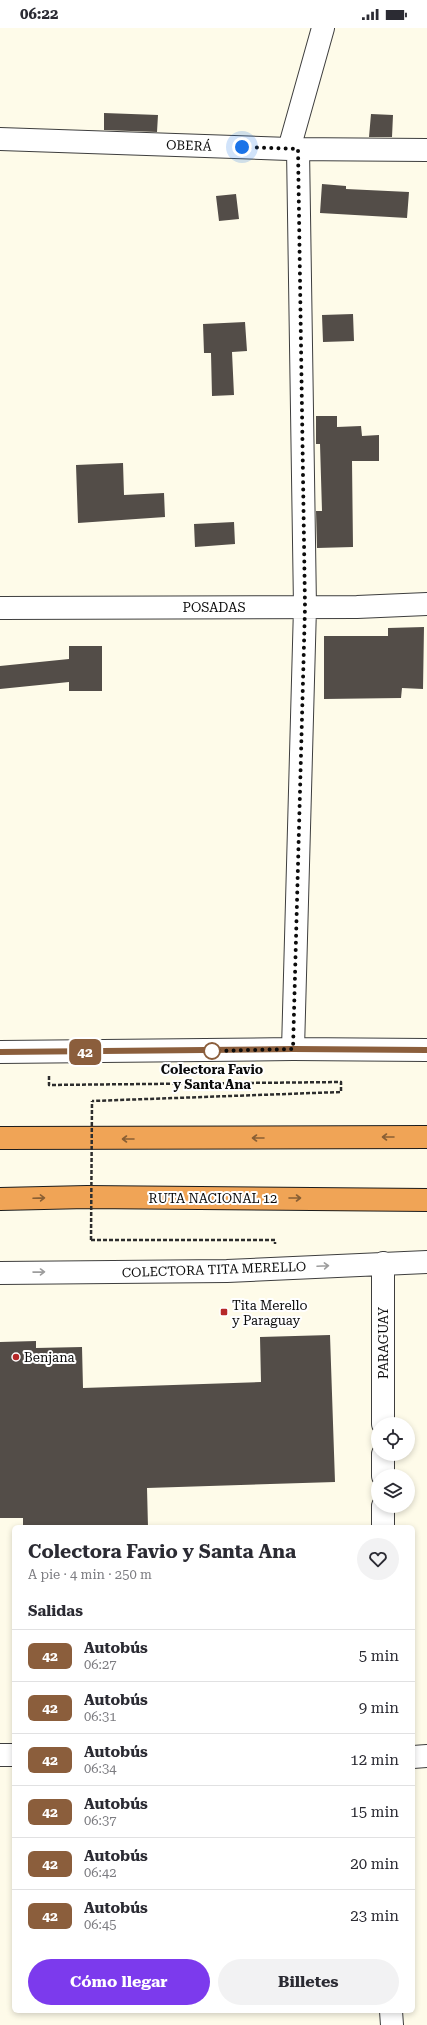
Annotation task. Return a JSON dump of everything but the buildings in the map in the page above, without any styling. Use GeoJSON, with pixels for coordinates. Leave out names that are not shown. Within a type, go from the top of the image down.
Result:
{"type":"FeatureCollection","features":[{"type":"Feature","properties":{"kind":"highway"},"geometry":{"type":"LineString","coordinates":[[0,1138],[427,1137]]}},
{"type":"Feature","properties":{"kind":"highway","name":"RUTA NACIONAL 12"},"geometry":{"type":"LineString","coordinates":[[0,1199],[87,1197],[427,1200]]}},
{"type":"Feature","properties":{"kind":"street"},"geometry":{"type":"LineString","coordinates":[[293,1049],[305,607],[294,149],[323,28]]}},
{"type":"Feature","properties":{"kind":"street","name":"OBERÁ"},"geometry":{"type":"LineString","coordinates":[[0,139],[294,149],[427,150]]}},
{"type":"Feature","properties":{"kind":"street","name":"POSADAS"},"geometry":{"type":"LineString","coordinates":[[0,608],[357,607],[427,604]]}},
{"type":"Feature","properties":{"kind":"street"},"geometry":{"type":"LineString","coordinates":[[0,1052],[293,1049],[427,1050]]}},
{"type":"Feature","properties":{"kind":"street","name":"COLECTORA TITA MERELLO"},"geometry":{"type":"LineString","coordinates":[[0,1273],[227,1270],[427,1262]]}},
{"type":"Feature","properties":{"kind":"street","name":"PARAGUAY"},"geometry":{"type":"LineString","coordinates":[[383,1263],[383,1417]]}},
{"type":"Feature","properties":{"kind":"street"},"geometry":{"type":"LineString","coordinates":[[383,1513],[383,1525]]}},
{"type":"Feature","properties":{"kind":"street"},"geometry":{"type":"LineString","coordinates":[[0,1755],[12,1755]]}},
{"type":"Feature","properties":{"kind":"street"},"geometry":{"type":"LineString","coordinates":[[415,1756],[427,1756]]}},
{"type":"Feature","properties":{"kind":"street"},"geometry":{"type":"LineString","coordinates":[[391,2013],[392,2025]]}},
{"type":"Feature","properties":{"kind":"path"},"geometry":{"type":"LineString","coordinates":[[49,1052],[48,1085],[341,1082],[341,1092],[92,1101],[91,1240]]}},
{"type":"Feature","properties":{"kind":"bus line","name":"42"},"geometry":{"type":"LineString","coordinates":[[0,1052],[293,1049],[427,1050]]}},
{"type":"Feature","properties":{"kind":"place","name":"Colectora Favio y Santa Ana"},"geometry":{"type":"Point","coordinates":[212,1051]}},
{"type":"Feature","properties":{"kind":"place","name":"Tita Merello y Paraguay"},"geometry":{"type":"Point","coordinates":[224,1312]}},
{"type":"Feature","properties":{"kind":"place","name":"Benjana"},"geometry":{"type":"Point","coordinates":[16,1357]}},
{"type":"Feature","properties":{"kind":"route"},"geometry":{"type":"LineString","coordinates":[[212,1051],[293,1049],[305,607],[298,149],[242,147]]}}]}
